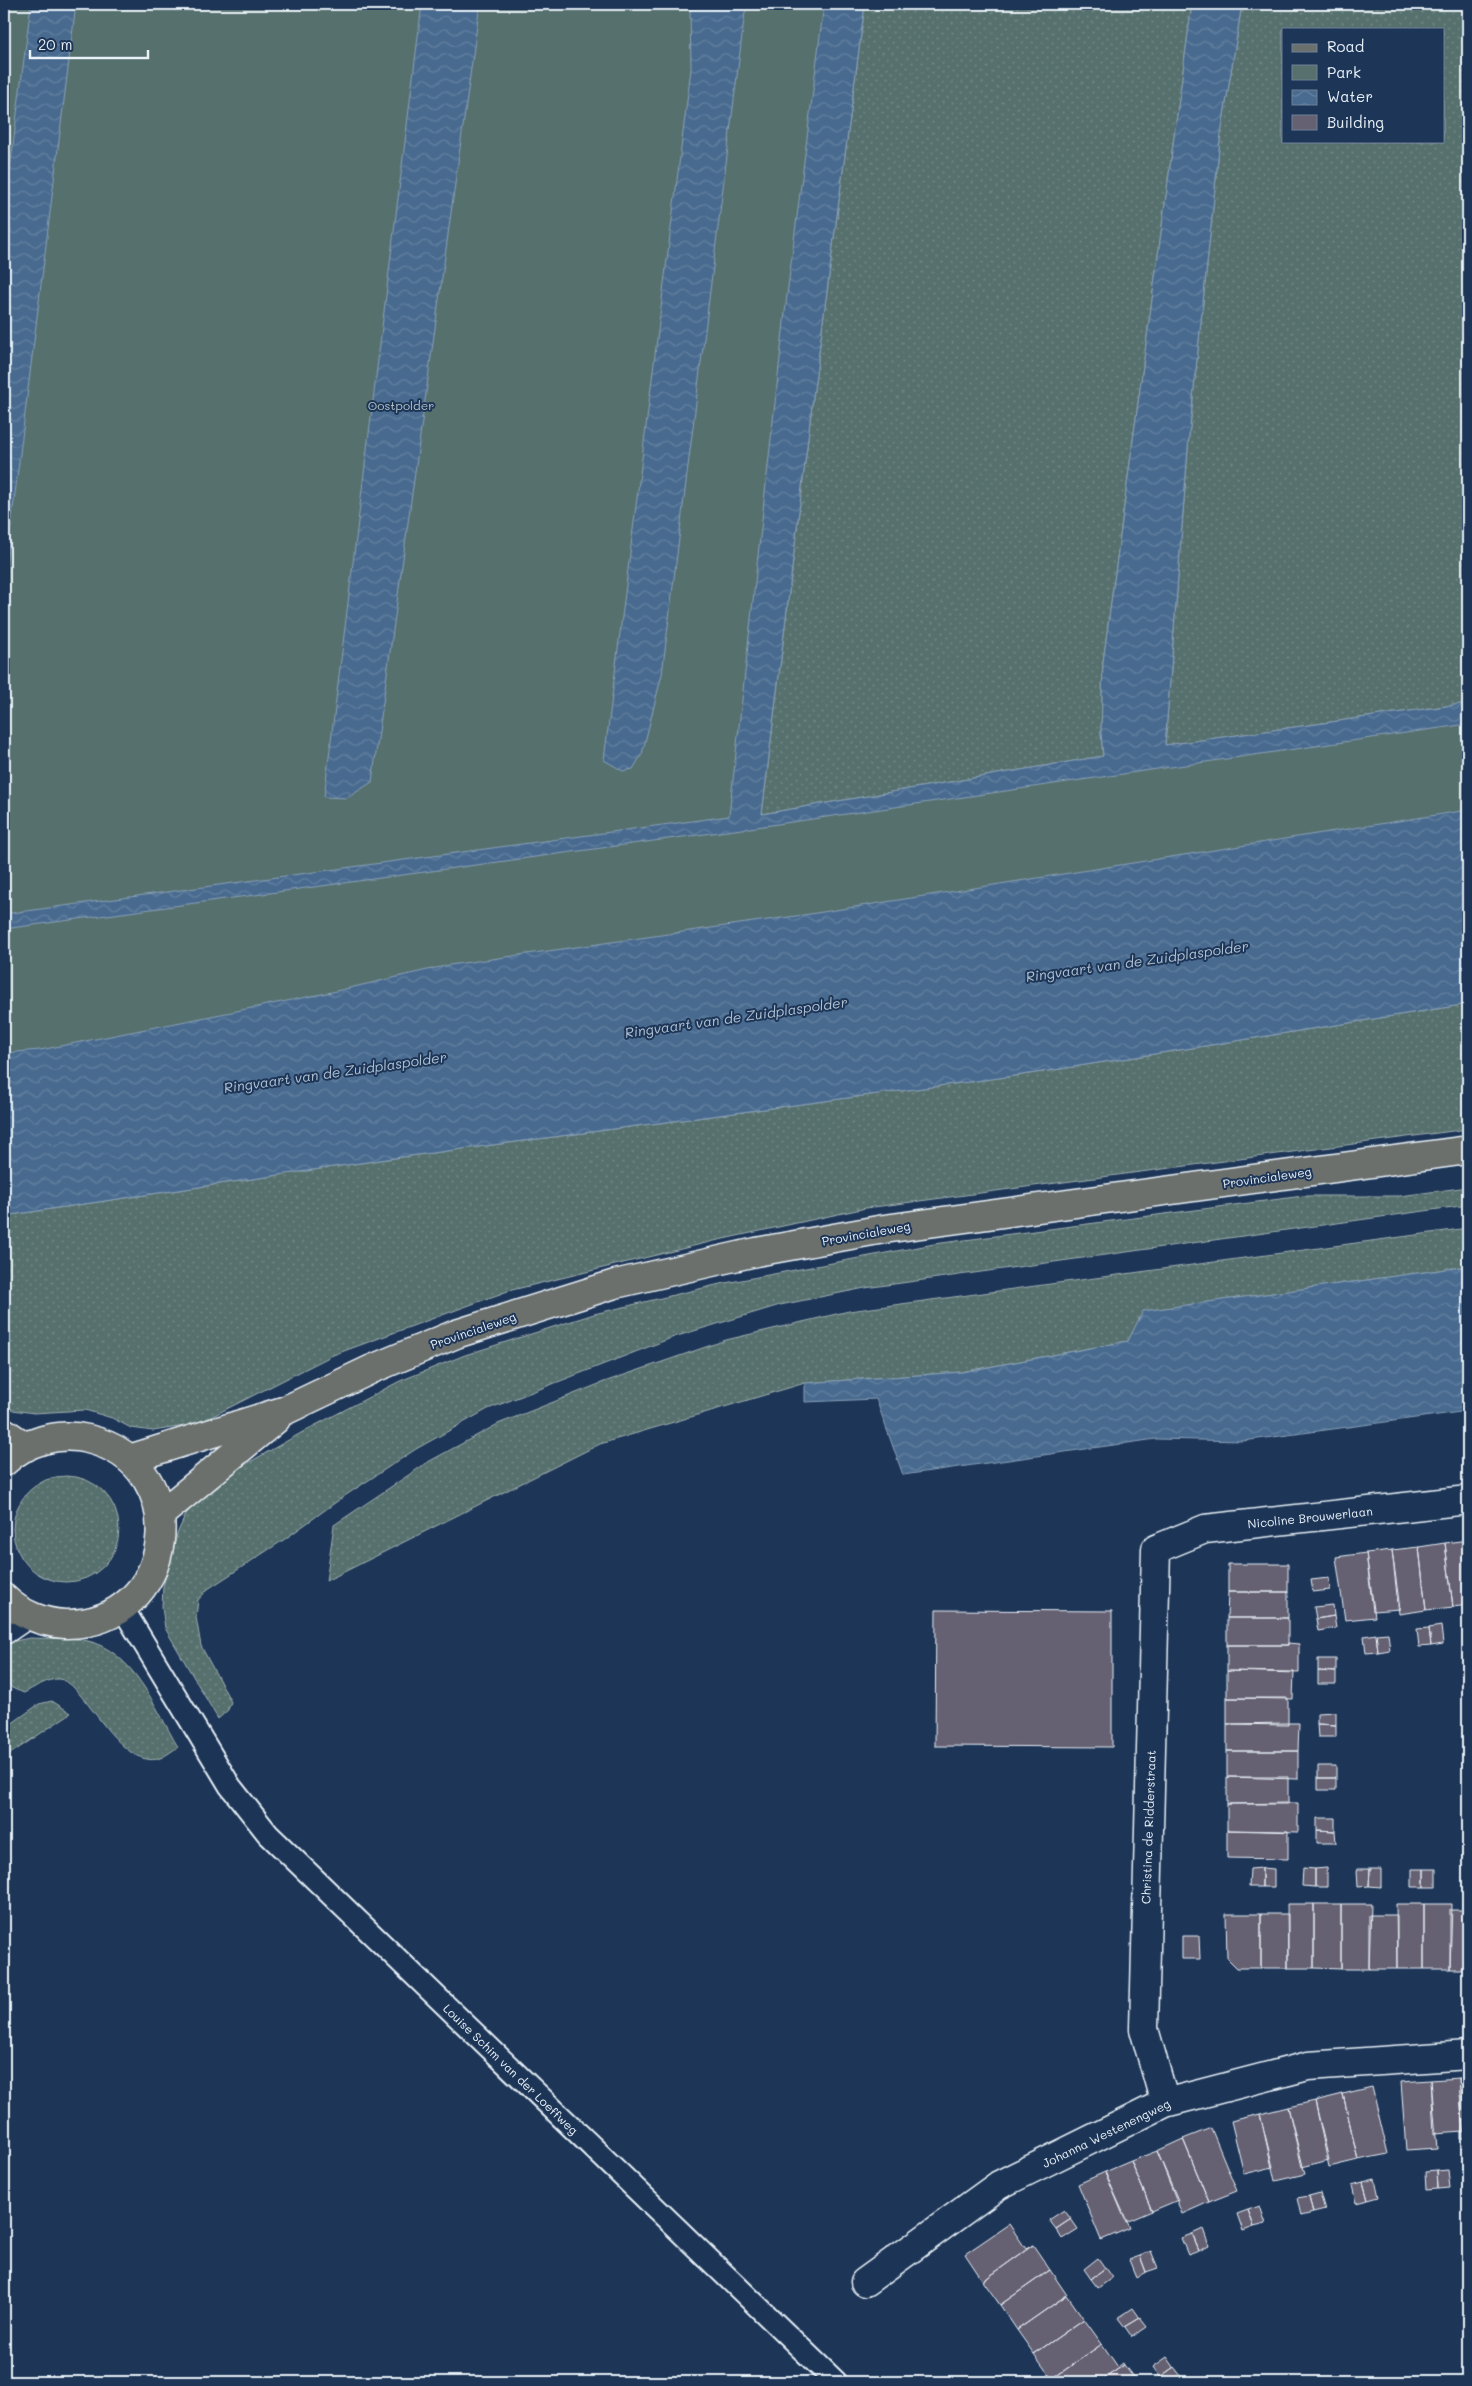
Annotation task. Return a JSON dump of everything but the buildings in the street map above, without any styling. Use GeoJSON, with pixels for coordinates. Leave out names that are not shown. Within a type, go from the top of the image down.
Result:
{"type":"FeatureCollection","features":[{"type":"Feature","properties":{"kind":"main road","name":"Provincialeweg"},"geometry":{"type":"LineString","coordinates":[[129,1459],[286,1410],[372,1369],[456,1334],[615,1284],[756,1252],[884,1229],[1468,1150]]}},
{"type":"Feature","properties":{"kind":"main road","name":"Provincialeweg"},"geometry":{"type":"LineString","coordinates":[[161,1514],[286,1410]]}},
{"type":"Feature","properties":{"kind":"main road"},"geometry":{"type":"LineString","coordinates":[[4,1462],[15,1440],[43,1440],[61,1436],[79,1437],[114,1448],[129,1459],[144,1475],[154,1494],[161,1514],[158,1556],[150,1576],[137,1593],[122,1607],[107,1616],[75,1624],[42,1621],[26,1614],[4,1598]]}},
{"type":"Feature","properties":{"kind":"street","name":"Nicoline Brouwerlaan"},"geometry":{"type":"LineString","coordinates":[[1156,1549],[1205,1529],[1468,1500]]}},
{"type":"Feature","properties":{"kind":"street","name":"Christina de Ridderstraat"},"geometry":{"type":"LineString","coordinates":[[1156,1549],[1144,2029],[1166,2102]]}},
{"type":"Feature","properties":{"kind":"street"},"geometry":{"type":"LineString","coordinates":[[4,1630],[26,1614]]}},
{"type":"Feature","properties":{"kind":"street","name":"Johanna Westenengweg"},"geometry":{"type":"LineString","coordinates":[[865,2282],[999,2185],[1166,2102],[1308,2066],[1468,2055]]}},
{"type":"Feature","properties":{"kind":"lane","name":"Louise Schim van der Loeffweg"},"geometry":{"type":"LineString","coordinates":[[122,1607],[230,1786],[268,1834],[836,2382]]}},
{"type":"Feature","properties":{"kind":"green space","name":"Oostpolder"},"geometry":{"type":"Polygon","coordinates":[[[4,4],[847,4],[754,815],[1468,715],[1468,852],[4,1062],[4,4]]]}},
{"type":"Feature","properties":{"kind":"green space"},"geometry":{"type":"Polygon","coordinates":[[[865,4],[1192,4],[1103,662],[1101,733],[1103,756],[762,814],[813,397],[865,4]]]}},
{"type":"Feature","properties":{"kind":"green space"},"geometry":{"type":"Polygon","coordinates":[[[1242,4],[1468,4],[1468,703],[1165,745],[1189,436],[1220,140],[1242,4]]]}},
{"type":"Feature","properties":{"kind":"green space"},"geometry":{"type":"Polygon","coordinates":[[[1468,1004],[1468,1129],[866,1208],[714,1241],[508,1291],[333,1355],[197,1424],[153,1431],[131,1428],[112,1418],[85,1410],[34,1413],[13,1410],[4,1405],[4,1216],[387,1159],[1029,1074],[1468,1004]]]}},
{"type":"Feature","properties":{"kind":"green space"},"geometry":{"type":"Polygon","coordinates":[[[1468,1187],[1468,1205],[865,1288],[780,1305],[674,1337],[488,1409],[416,1449],[343,1497],[285,1539],[208,1589],[198,1600],[196,1617],[201,1646],[231,1702],[228,1710],[218,1719],[165,1628],[162,1607],[163,1587],[177,1534],[186,1514],[198,1498],[220,1479],[308,1429],[400,1381],[465,1355],[594,1314],[720,1284],[934,1244],[1303,1196],[1400,1196],[1468,1187]]]}},
{"type":"Feature","properties":{"kind":"green space"},"geometry":{"type":"Polygon","coordinates":[[[1468,1228],[1468,1266],[1144,1311],[1128,1341],[961,1372],[805,1383],[600,1444],[326,1581],[334,1525],[428,1462],[498,1424],[604,1382],[726,1340],[849,1311],[1468,1228]]]}},
{"type":"Feature","properties":{"kind":"green space"},"geometry":{"type":"Polygon","coordinates":[[[66,1476],[86,1480],[103,1492],[115,1509],[119,1529],[115,1549],[103,1566],[86,1578],[66,1582],[46,1578],[29,1566],[17,1549],[13,1529],[17,1509],[29,1492],[46,1480],[66,1476]]]}},
{"type":"Feature","properties":{"kind":"green space"},"geometry":{"type":"Polygon","coordinates":[[[30,1638],[84,1640],[101,1646],[117,1655],[141,1683],[178,1747],[158,1759],[147,1759],[135,1755],[115,1738],[69,1683],[63,1680],[51,1680],[24,1693],[12,1688],[4,1679],[4,1643],[30,1638]]]}},
{"type":"Feature","properties":{"kind":"green space"},"geometry":{"type":"Polygon","coordinates":[[[52,1701],[71,1713],[4,1758],[4,1729],[39,1704],[52,1701]]]}},
{"type":"Feature","properties":{"kind":"water"},"geometry":{"type":"Polygon","coordinates":[[[31,4],[76,4],[4,582],[4,216],[31,4]]]}},
{"type":"Feature","properties":{"kind":"water"},"geometry":{"type":"Polygon","coordinates":[[[422,4],[480,4],[372,782],[347,798],[324,797],[422,4]]]}},
{"type":"Feature","properties":{"kind":"water"},"geometry":{"type":"Polygon","coordinates":[[[685,4],[753,4],[745,12],[662,674],[642,754],[633,769],[623,771],[604,760],[691,69],[690,9],[685,4]]]}},
{"type":"Feature","properties":{"kind":"water"},"geometry":{"type":"Polygon","coordinates":[[[824,4],[865,4],[813,397],[762,814],[1103,756],[1101,733],[1103,662],[1192,4],[1242,4],[1220,140],[1189,436],[1165,745],[1468,703],[1468,724],[764,826],[4,929],[4,914],[729,816],[787,295],[824,4]]]}},
{"type":"Feature","properties":{"kind":"water","name":"Ringvaart van de Zuidplaspolder"},"geometry":{"type":"Polygon","coordinates":[[[1468,810],[1468,1004],[1029,1074],[387,1159],[4,1216],[4,1053],[40,1050],[332,992],[449,965],[810,914],[1468,810]]]}},
{"type":"Feature","properties":{"kind":"water"},"geometry":{"type":"Polygon","coordinates":[[[1468,1266],[1468,1411],[1243,1441],[1156,1439],[903,1475],[876,1399],[805,1402],[805,1383],[962,1372],[1128,1341],[1143,1311],[1468,1266]]]}}]}
